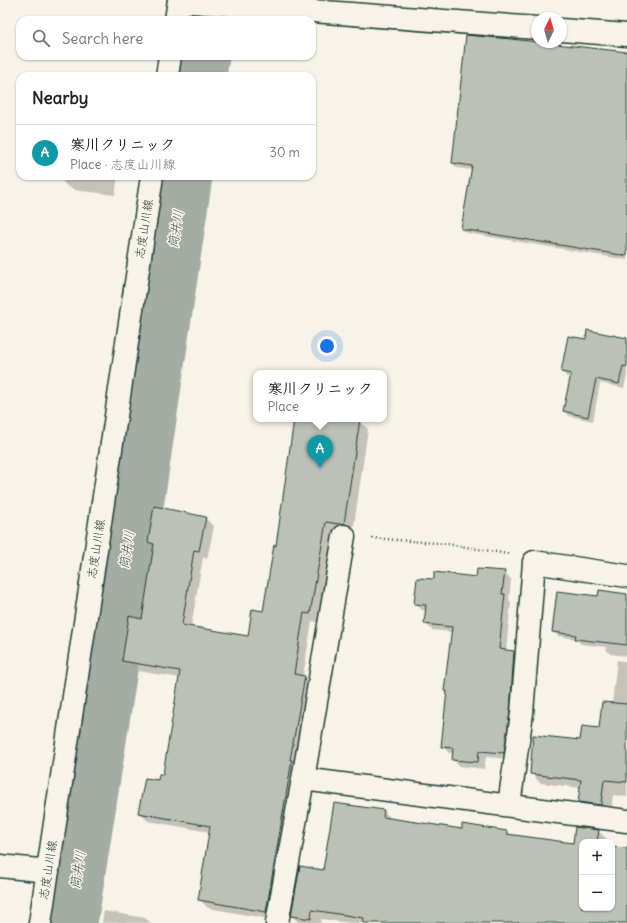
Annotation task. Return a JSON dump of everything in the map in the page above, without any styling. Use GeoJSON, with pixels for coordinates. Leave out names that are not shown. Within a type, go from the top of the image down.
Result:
{"type":"FeatureCollection","features":[{"type":"Feature","properties":{"kind":"street"},"geometry":{"type":"LineString","coordinates":[[179,5],[252,7],[531,28]]}},
{"type":"Feature","properties":{"kind":"street"},"geometry":{"type":"LineString","coordinates":[[567,30],[627,35]]}},
{"type":"Feature","properties":{"kind":"street"},"geometry":{"type":"LineString","coordinates":[[168,72],[169,60]]}},
{"type":"Feature","properties":{"kind":"street","name":"志度山川線"},"geometry":{"type":"LineString","coordinates":[[40,923],[151,180]]}},
{"type":"Feature","properties":{"kind":"street"},"geometry":{"type":"LineString","coordinates":[[277,923],[344,536]]}},
{"type":"Feature","properties":{"kind":"street"},"geometry":{"type":"LineString","coordinates":[[509,805],[522,713],[534,562],[627,576]]}},
{"type":"Feature","properties":{"kind":"street"},"geometry":{"type":"LineString","coordinates":[[303,779],[627,821]]}},
{"type":"Feature","properties":{"kind":"street"},"geometry":{"type":"LineString","coordinates":[[0,866],[48,871]]}},
{"type":"Feature","properties":{"kind":"path"},"geometry":{"type":"LineString","coordinates":[[344,536],[448,544],[520,555],[534,562]]}},
{"type":"Feature","properties":{"kind":"building"},"geometry":{"type":"Polygon","coordinates":[[[466,35],[531,41],[531,48],[567,48],[567,45],[627,52],[627,256],[461,229],[472,166],[452,163],[466,35]]]}},
{"type":"Feature","properties":{"kind":"building"},"geometry":{"type":"Polygon","coordinates":[[[587,330],[627,338],[627,367],[623,366],[619,384],[596,379],[588,417],[563,411],[571,374],[561,372],[568,336],[586,339],[587,330]]]}},
{"type":"Feature","properties":{"kind":"building"},"geometry":{"type":"Polygon","coordinates":[[[294,422],[360,422],[344,524],[326,522],[310,614],[304,613],[294,674],[305,676],[266,912],[198,900],[210,826],[138,813],[145,778],[158,780],[159,774],[163,774],[180,671],[122,661],[129,616],[142,619],[154,544],[148,542],[154,506],[206,517],[199,551],[194,550],[182,625],[248,636],[252,609],[263,611],[274,545],[276,546],[294,422]]]}},
{"type":"Feature","properties":{"kind":"building"},"geometry":{"type":"Polygon","coordinates":[[[477,569],[505,571],[502,594],[505,594],[499,649],[514,651],[510,712],[504,753],[479,751],[478,762],[452,760],[453,748],[441,747],[447,691],[444,691],[452,627],[424,624],[426,605],[414,604],[417,578],[434,579],[434,572],[476,577],[477,569]]]}},
{"type":"Feature","properties":{"kind":"building"},"geometry":{"type":"Polygon","coordinates":[[[599,590],[627,594],[627,645],[575,639],[576,635],[552,632],[557,591],[598,596],[599,590]]]}},
{"type":"Feature","properties":{"kind":"building"},"geometry":{"type":"Polygon","coordinates":[[[602,702],[627,704],[627,782],[604,780],[601,805],[578,802],[581,780],[530,774],[533,735],[580,740],[582,726],[599,728],[602,702]]]}},
{"type":"Feature","properties":{"kind":"building"},"geometry":{"type":"Polygon","coordinates":[[[334,803],[384,810],[383,817],[462,829],[462,824],[507,831],[507,834],[573,843],[575,827],[599,830],[598,839],[579,839],[579,911],[615,911],[615,847],[627,848],[627,923],[363,923],[364,918],[312,910],[311,919],[291,916],[300,866],[323,870],[334,803]]]}},
{"type":"Feature","properties":{"kind":"waterway","name":"筒井川"},"geometry":{"type":"LineString","coordinates":[[199,72],[200,60]]}},
{"type":"Feature","properties":{"kind":"waterway","name":"筒井川"},"geometry":{"type":"LineString","coordinates":[[69,923],[138,486],[183,180]]}},
{"type":"Feature","properties":{"kind":"place","name":"寒川クリニック"},"geometry":{"type":"Point","coordinates":[320,468]}}]}
